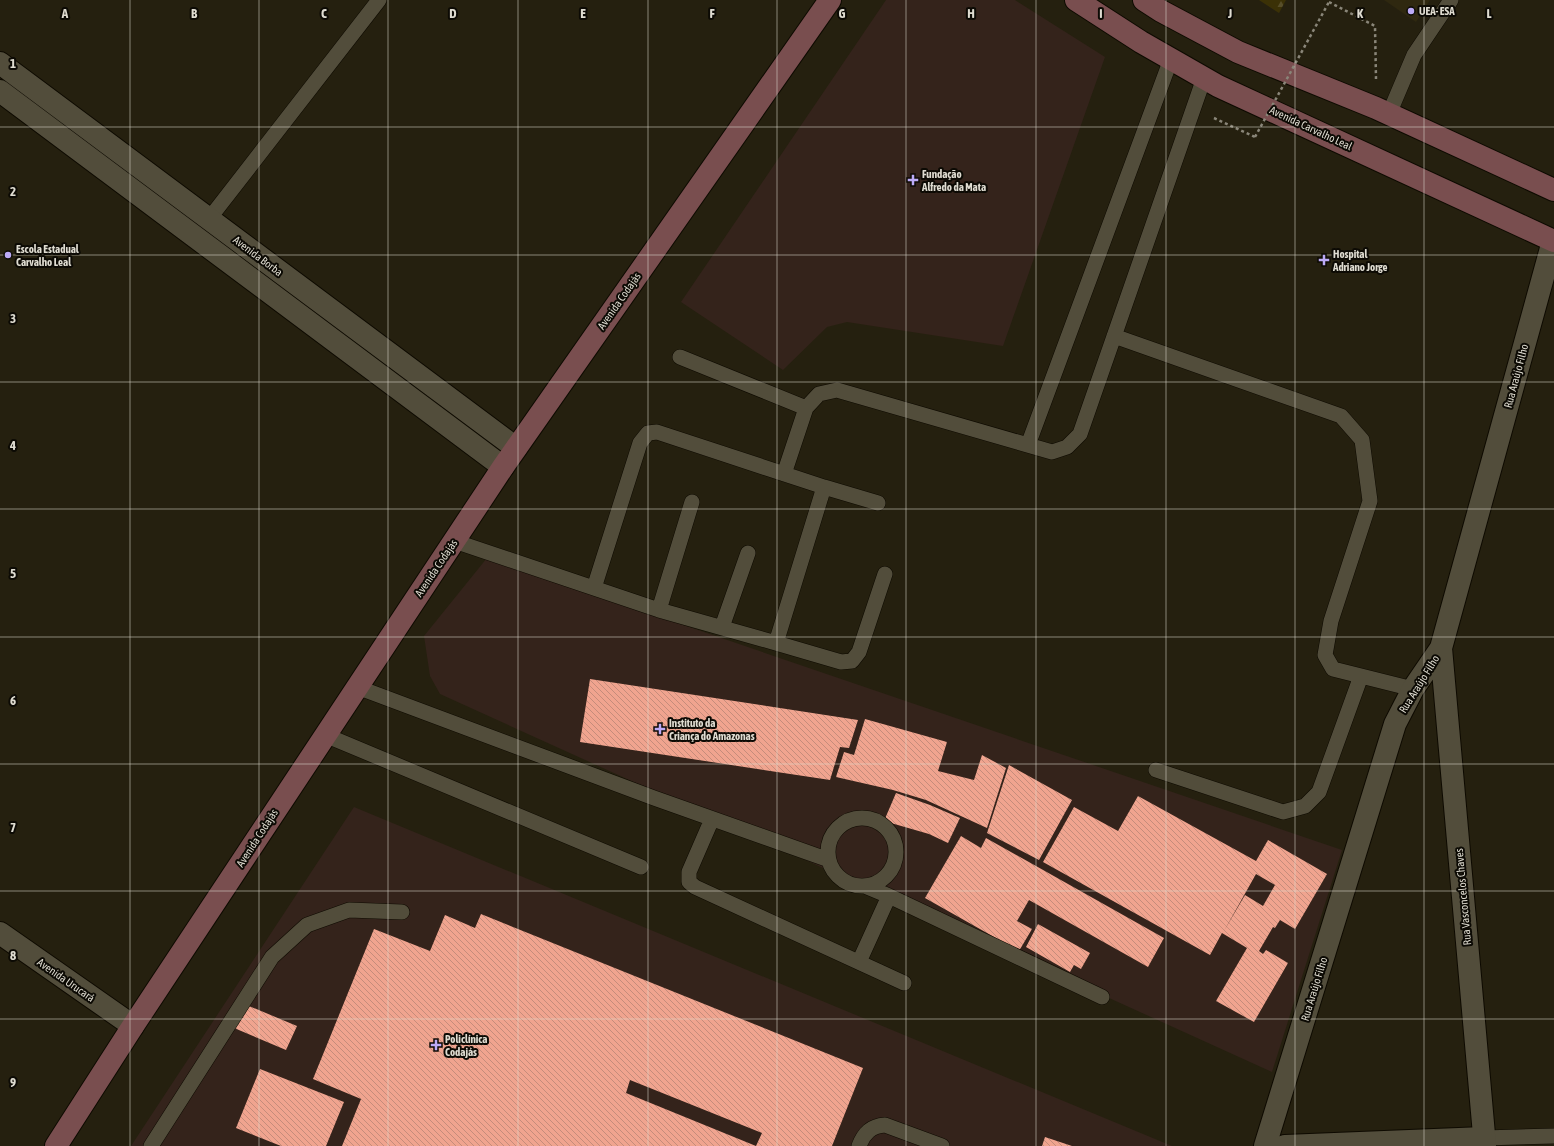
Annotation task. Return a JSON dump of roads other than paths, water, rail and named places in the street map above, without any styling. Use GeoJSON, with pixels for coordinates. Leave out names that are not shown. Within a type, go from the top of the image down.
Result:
{"type":"FeatureCollection","features":[{"type":"Feature","properties":{"kind":"street","name":"Avenida Codajás"},"geometry":{"type":"LineString","coordinates":[[56,1146],[133,1026],[503,467],[830,0]]}},
{"type":"Feature","properties":{"kind":"street","name":"Avenida Carvalho Leal"},"geometry":{"type":"LineString","coordinates":[[1076,0],[1140,42],[1204,78],[1554,241]]}},
{"type":"Feature","properties":{"kind":"street"},"geometry":{"type":"LineString","coordinates":[[1144,0],[1161,11],[1238,52],[1382,111],[1554,190]]}},
{"type":"Feature","properties":{"kind":"street","name":"Avenida Borba"},"geometry":{"type":"LineString","coordinates":[[0,63],[516,448]]}},
{"type":"Feature","properties":{"kind":"street","name":"Avenida Borba"},"geometry":{"type":"LineString","coordinates":[[0,91],[503,467]]}},
{"type":"Feature","properties":{"kind":"street","name":"Rua Araújo Filho"},"geometry":{"type":"LineString","coordinates":[[1265,1146],[1395,724],[1413,689],[1441,648],[1554,241]]}},
{"type":"Feature","properties":{"kind":"street","name":"Rua Vasconcelos Chaves"},"geometry":{"type":"LineString","coordinates":[[1441,648],[1485,1142]]}},
{"type":"Feature","properties":{"kind":"street","name":"Avenida Urucará"},"geometry":{"type":"LineString","coordinates":[[0,933],[133,1026]]}},
{"type":"Feature","properties":{"kind":"street"},"geometry":{"type":"LineString","coordinates":[[1285,1146],[1485,1142]]}},
{"type":"Feature","properties":{"kind":"lane"},"geometry":{"type":"LineString","coordinates":[[209,219],[379,0]]}},
{"type":"Feature","properties":{"kind":"lane"},"geometry":{"type":"LineString","coordinates":[[1382,111],[1414,54],[1451,0]]}},
{"type":"Feature","properties":{"kind":"lane"},"geometry":{"type":"LineString","coordinates":[[1028,445],[1171,59]]}},
{"type":"Feature","properties":{"kind":"lane"},"geometry":{"type":"LineString","coordinates":[[784,474],[806,408],[819,394],[837,390],[1052,452],[1067,447],[1080,434],[1204,78]]}},
{"type":"Feature","properties":{"kind":"lane"},"geometry":{"type":"LineString","coordinates":[[1114,336],[1341,416],[1362,440],[1370,501],[1332,621],[1324,655],[1333,669],[1413,689]]}},
{"type":"Feature","properties":{"kind":"lane"},"geometry":{"type":"LineString","coordinates":[[680,357],[806,408]]}},
{"type":"Feature","properties":{"kind":"lane"},"geometry":{"type":"LineString","coordinates":[[594,588],[640,443],[648,433],[657,432],[824,487],[878,502]]}},
{"type":"Feature","properties":{"kind":"lane"},"geometry":{"type":"LineString","coordinates":[[776,643],[824,487]]}},
{"type":"Feature","properties":{"kind":"lane"},"geometry":{"type":"LineString","coordinates":[[659,610],[692,502]]}},
{"type":"Feature","properties":{"kind":"lane"},"geometry":{"type":"LineString","coordinates":[[454,541],[659,610],[841,662],[852,661],[859,652],[885,574]]}},
{"type":"Feature","properties":{"kind":"lane"},"geometry":{"type":"LineString","coordinates":[[722,627],[748,553]]}},
{"type":"Feature","properties":{"kind":"lane"},"geometry":{"type":"LineString","coordinates":[[1156,770],[1283,812],[1305,806],[1319,792],[1361,676]]}},
{"type":"Feature","properties":{"kind":"lane"},"geometry":{"type":"LineString","coordinates":[[357,687],[712,819],[830,860]]}},
{"type":"Feature","properties":{"kind":"lane"},"geometry":{"type":"LineString","coordinates":[[325,735],[641,867]]}},
{"type":"Feature","properties":{"kind":"lane"},"geometry":{"type":"LineString","coordinates":[[865,886],[876,883],[886,877],[893,867],[896,856],[895,844],[891,834],[883,825],[872,820],[860,818],[849,821],[839,828],[832,838],[829,849],[830,860],[834,871],[842,880],[853,885],[865,886],[889,896],[1102,997]]}},
{"type":"Feature","properties":{"kind":"lane"},"geometry":{"type":"LineString","coordinates":[[712,819],[690,872],[689,882],[695,887],[904,983]]}},
{"type":"Feature","properties":{"kind":"lane"},"geometry":{"type":"LineString","coordinates":[[859,962],[889,896]]}},
{"type":"Feature","properties":{"kind":"lane"},"geometry":{"type":"LineString","coordinates":[[151,1146],[272,957],[307,925],[349,910],[402,912]]}},
{"type":"Feature","properties":{"kind":"lane"},"geometry":{"type":"LineString","coordinates":[[859,1146],[863,1136],[877,1125],[885,1125],[942,1146]]}},
{"type":"Feature","properties":{"kind":"lane"},"geometry":{"type":"LineString","coordinates":[[1485,1142],[1554,1136]]}},
{"type":"Feature","properties":{"kind":"place","name":"UEA- ESA"},"geometry":{"type":"Point","coordinates":[1411,11]}},
{"type":"Feature","properties":{"kind":"place","name":"Fundação Alfredo da Mata"},"geometry":{"type":"Point","coordinates":[913,180]}},
{"type":"Feature","properties":{"kind":"place","name":"Escola Estadual Carvalho Leal"},"geometry":{"type":"Point","coordinates":[8,255]}},
{"type":"Feature","properties":{"kind":"place","name":"Hospital Adriano Jorge"},"geometry":{"type":"Point","coordinates":[1324,260]}},
{"type":"Feature","properties":{"kind":"place","name":"Instituto da Criança do Amazonas"},"geometry":{"type":"Point","coordinates":[660,729]}},
{"type":"Feature","properties":{"kind":"place","name":"Policlínica Codajás"},"geometry":{"type":"Point","coordinates":[436,1045]}}]}
